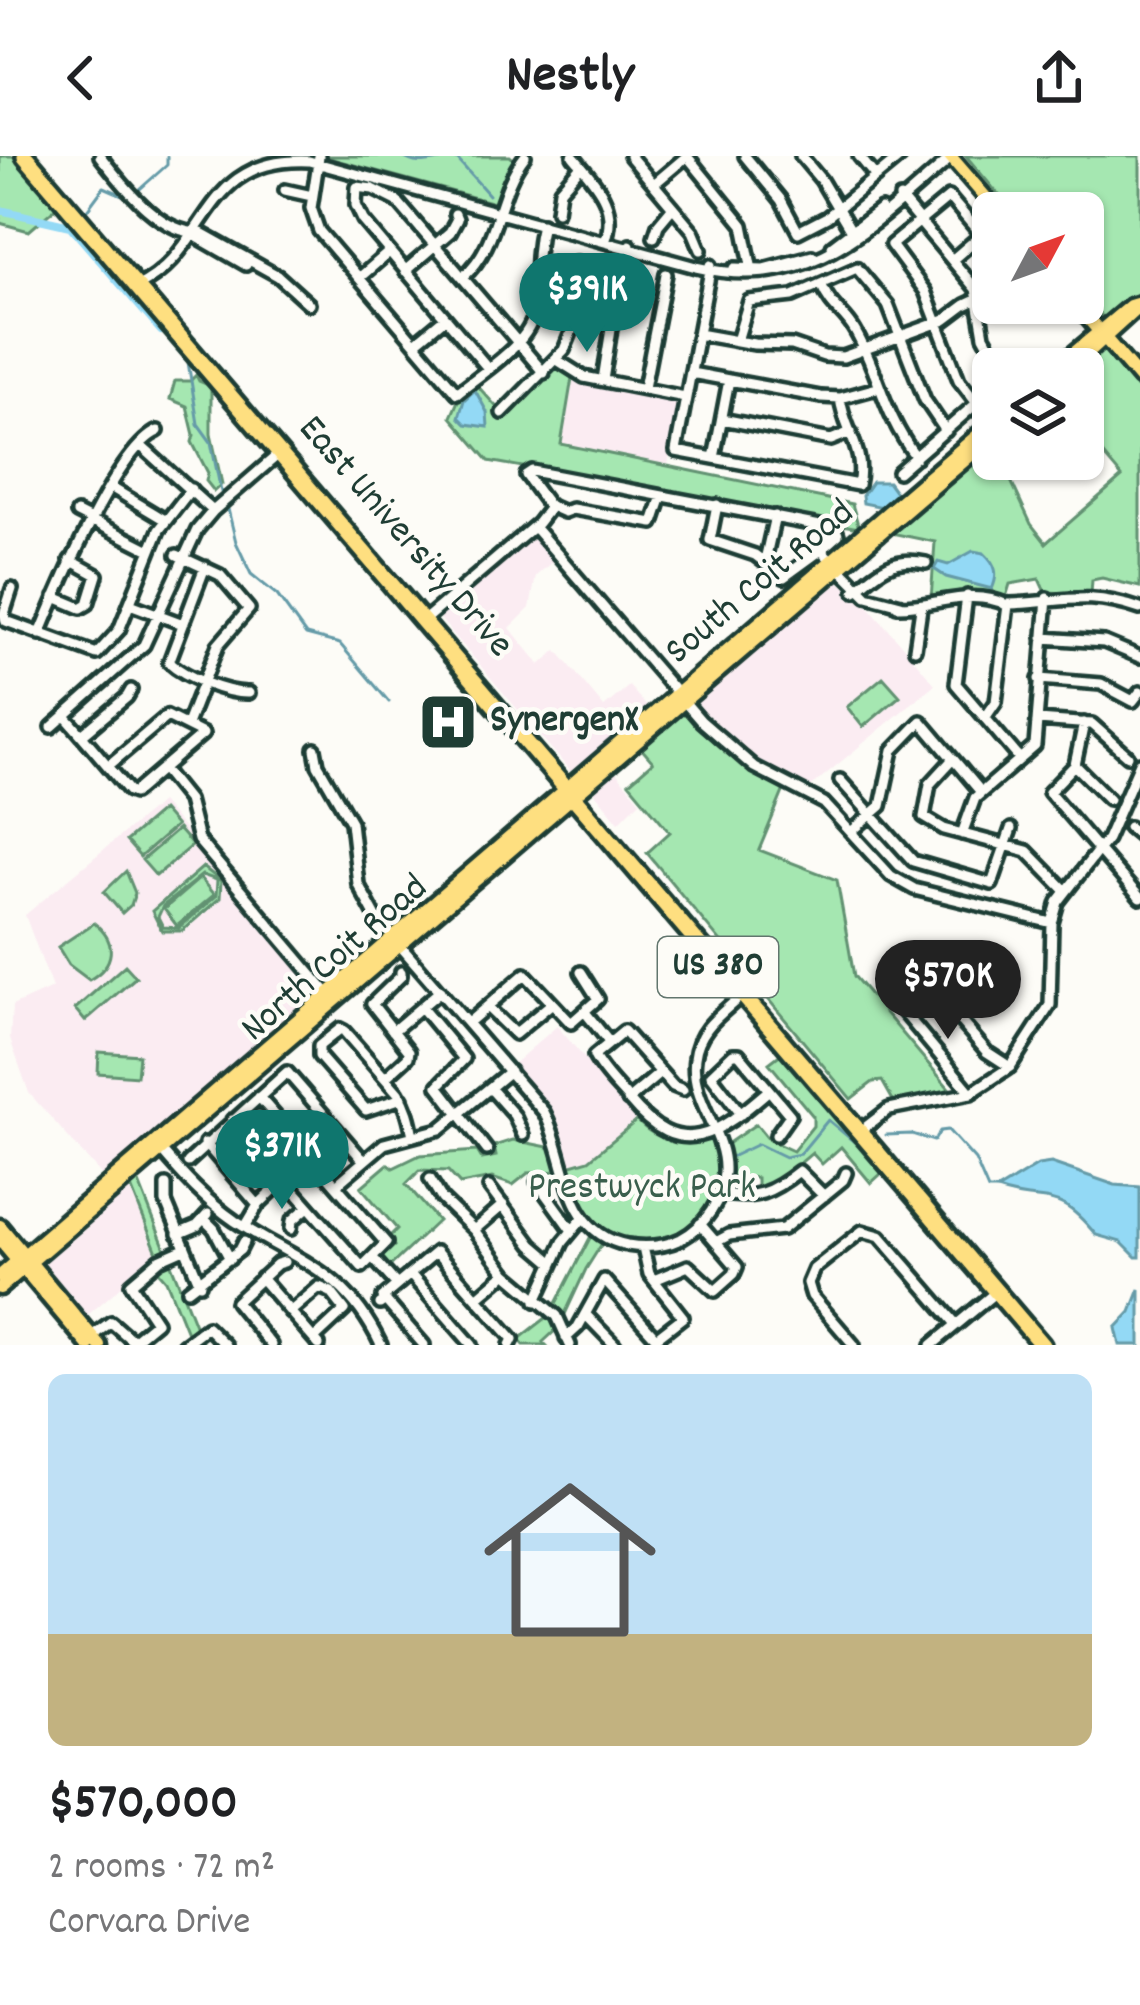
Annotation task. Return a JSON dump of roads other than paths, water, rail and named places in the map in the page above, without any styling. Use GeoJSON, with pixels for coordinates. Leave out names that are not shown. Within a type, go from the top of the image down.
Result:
{"type":"FeatureCollection","features":[{"type":"Feature","properties":{"kind":"highway","name":"US 380"},"geometry":{"type":"LineString","coordinates":[[25,156],[140,284]]}},
{"type":"Feature","properties":{"kind":"highway","name":"East University Drive"},"geometry":{"type":"LineString","coordinates":[[34,156],[425,620]]}},
{"type":"Feature","properties":{"kind":"highway","name":"US 380"},"geometry":{"type":"LineString","coordinates":[[425,620],[1051,1345]]}},
{"type":"Feature","properties":{"kind":"highway","name":"US 380"},"geometry":{"type":"LineString","coordinates":[[999,1289],[1042,1345]]}},
{"type":"Feature","properties":{"kind":"main road"},"geometry":{"type":"LineString","coordinates":[[951,156],[983,192]]}},
{"type":"Feature","properties":{"kind":"main road"},"geometry":{"type":"LineString","coordinates":[[1084,348],[1140,304]]}},
{"type":"Feature","properties":{"kind":"main road"},"geometry":{"type":"LineString","coordinates":[[1096,324],[1140,374]]}},
{"type":"Feature","properties":{"kind":"main road"},"geometry":{"type":"LineString","coordinates":[[1090,348],[1104,334]]}},
{"type":"Feature","properties":{"kind":"main road","name":"South Coit Road"},"geometry":{"type":"LineString","coordinates":[[837,568],[972,443]]}},
{"type":"Feature","properties":{"kind":"main road","name":"South Coit Road"},"geometry":{"type":"LineString","coordinates":[[572,791],[972,454]]}},
{"type":"Feature","properties":{"kind":"main road","name":"North Coit Road"},"geometry":{"type":"LineString","coordinates":[[24,1262],[572,791]]}},
{"type":"Feature","properties":{"kind":"main road"},"geometry":{"type":"LineString","coordinates":[[0,1226],[89,1342]]}},
{"type":"Feature","properties":{"kind":"main road"},"geometry":{"type":"LineString","coordinates":[[0,1240],[24,1262]]}},
{"type":"Feature","properties":{"kind":"main road"},"geometry":{"type":"LineString","coordinates":[[0,1276],[24,1262]]}},
{"type":"Feature","properties":{"kind":"main road"},"geometry":{"type":"LineString","coordinates":[[0,1288],[24,1262]]}},
{"type":"Feature","properties":{"kind":"street"},"geometry":{"type":"LineString","coordinates":[[100,156],[142,205],[192,234],[280,284],[305,308],[309,304],[278,276],[201,233],[192,234]]}},
{"type":"Feature","properties":{"kind":"street"},"geometry":{"type":"LineString","coordinates":[[630,156],[697,236],[701,250]]}},
{"type":"Feature","properties":{"kind":"street"},"geometry":{"type":"LineString","coordinates":[[654,184],[687,156],[743,225],[752,272]]}},
{"type":"Feature","properties":{"kind":"street"},"geometry":{"type":"LineString","coordinates":[[745,156],[782,200],[798,232],[838,208],[901,156]]}},
{"type":"Feature","properties":{"kind":"street"},"geometry":{"type":"LineString","coordinates":[[801,156],[857,234]]}},
{"type":"Feature","properties":{"kind":"street"},"geometry":{"type":"LineString","coordinates":[[859,156],[876,177]]}},
{"type":"Feature","properties":{"kind":"street"},"geometry":{"type":"LineString","coordinates":[[140,284],[179,253],[216,189],[248,165],[273,157],[319,159],[710,268],[752,272],[786,267],[857,234],[951,156]]}},
{"type":"Feature","properties":{"kind":"street"},"geometry":{"type":"LineString","coordinates":[[463,277],[487,250],[519,158]]}},
{"type":"Feature","properties":{"kind":"street"},"geometry":{"type":"LineString","coordinates":[[319,159],[312,196],[319,231],[458,393],[528,330],[535,312],[533,267],[543,222]]}},
{"type":"Feature","properties":{"kind":"street"},"geometry":{"type":"LineString","coordinates":[[557,211],[560,190],[577,161],[606,198],[611,221],[606,240]]}},
{"type":"Feature","properties":{"kind":"street"},"geometry":{"type":"LineString","coordinates":[[487,367],[362,220],[356,205],[357,187],[397,201],[544,373]]}},
{"type":"Feature","properties":{"kind":"street"},"geometry":{"type":"LineString","coordinates":[[286,190],[312,196]]}},
{"type":"Feature","properties":{"kind":"street"},"geometry":{"type":"LineString","coordinates":[[899,198],[972,288]]}},
{"type":"Feature","properties":{"kind":"street"},"geometry":{"type":"LineString","coordinates":[[972,223],[956,202],[945,198],[891,245],[922,286],[959,380],[972,399]]}},
{"type":"Feature","properties":{"kind":"street"},"geometry":{"type":"LineString","coordinates":[[654,237],[673,207]]}},
{"type":"Feature","properties":{"kind":"street"},"geometry":{"type":"LineString","coordinates":[[405,271],[453,228],[455,214]]}},
{"type":"Feature","properties":{"kind":"street"},"geometry":{"type":"LineString","coordinates":[[952,260],[972,243]]}},
{"type":"Feature","properties":{"kind":"street"},"geometry":{"type":"LineString","coordinates":[[603,380],[630,246]]}},
{"type":"Feature","properties":{"kind":"street"},"geometry":{"type":"LineString","coordinates":[[359,278],[389,252]]}},
{"type":"Feature","properties":{"kind":"street"},"geometry":{"type":"LineString","coordinates":[[502,412],[557,360],[574,325],[576,262],[622,274]]}},
{"type":"Feature","properties":{"kind":"street"},"geometry":{"type":"LineString","coordinates":[[786,267],[792,296]]}},
{"type":"Feature","properties":{"kind":"street"},"geometry":{"type":"LineString","coordinates":[[710,268],[676,451],[858,484],[861,460],[840,398]]}},
{"type":"Feature","properties":{"kind":"street"},"geometry":{"type":"LineString","coordinates":[[737,341],[749,301],[792,296],[857,268],[885,301],[925,400],[946,431]]}},
{"type":"Feature","properties":{"kind":"street"},"geometry":{"type":"LineString","coordinates":[[644,388],[666,274]]}},
{"type":"Feature","properties":{"kind":"street"},"geometry":{"type":"LineString","coordinates":[[823,286],[833,308],[855,330],[894,426],[916,457]]}},
{"type":"Feature","properties":{"kind":"street"},"geometry":{"type":"LineString","coordinates":[[698,334],[792,345],[833,358],[938,323],[972,304]]}},
{"type":"Feature","properties":{"kind":"street"},"geometry":{"type":"LineString","coordinates":[[415,344],[445,318]]}},
{"type":"Feature","properties":{"kind":"street"},"geometry":{"type":"LineString","coordinates":[[557,360],[572,372],[685,397]]}},
{"type":"Feature","properties":{"kind":"street"},"geometry":{"type":"LineString","coordinates":[[691,373],[840,398],[877,388]]}},
{"type":"Feature","properties":{"kind":"street"},"geometry":{"type":"LineString","coordinates":[[714,458],[729,380]]}},
{"type":"Feature","properties":{"kind":"street"},"geometry":{"type":"LineString","coordinates":[[898,472],[972,408]]}},
{"type":"Feature","properties":{"kind":"street"},"geometry":{"type":"LineString","coordinates":[[722,419],[831,440],[851,432]]}},
{"type":"Feature","properties":{"kind":"street"},"geometry":{"type":"LineString","coordinates":[[40,634],[70,560],[92,522],[140,445],[158,431]]}},
{"type":"Feature","properties":{"kind":"street"},"geometry":{"type":"LineString","coordinates":[[140,445],[212,509]]}},
{"type":"Feature","properties":{"kind":"street"},"geometry":{"type":"LineString","coordinates":[[52,728],[141,648],[179,556],[212,509],[279,451]]}},
{"type":"Feature","properties":{"kind":"street"},"geometry":{"type":"LineString","coordinates":[[662,496],[653,523],[551,506],[526,478],[527,473],[572,479],[717,505],[836,530],[838,535],[784,578],[764,560],[710,540],[717,505]]}},
{"type":"Feature","properties":{"kind":"street"},"geometry":{"type":"LineString","coordinates":[[566,510],[572,479]]}},
{"type":"Feature","properties":{"kind":"street"},"geometry":{"type":"LineString","coordinates":[[112,488],[165,520]]}},
{"type":"Feature","properties":{"kind":"street"},"geometry":{"type":"LineString","coordinates":[[12,589],[4,619],[95,654],[115,637],[165,520],[190,489]]}},
{"type":"Feature","properties":{"kind":"street"},"geometry":{"type":"LineString","coordinates":[[425,620],[536,525],[551,506]]}},
{"type":"Feature","properties":{"kind":"street"},"geometry":{"type":"LineString","coordinates":[[76,513],[150,550]]}},
{"type":"Feature","properties":{"kind":"street"},"geometry":{"type":"LineString","coordinates":[[764,560],[775,516]]}},
{"type":"Feature","properties":{"kind":"street"},"geometry":{"type":"LineString","coordinates":[[536,525],[730,747],[760,772],[815,796],[906,886],[1052,923]]}},
{"type":"Feature","properties":{"kind":"street"},"geometry":{"type":"LineString","coordinates":[[821,550],[856,590],[880,605],[921,608],[968,596],[1008,604],[1047,598],[1099,599],[1140,609]]}},
{"type":"Feature","properties":{"kind":"street"},"geometry":{"type":"LineString","coordinates":[[179,556],[223,578],[249,609],[220,640],[188,724]]}},
{"type":"Feature","properties":{"kind":"street"},"geometry":{"type":"LineString","coordinates":[[55,598],[85,608],[97,574],[70,560]]}},
{"type":"Feature","properties":{"kind":"street"},"geometry":{"type":"LineString","coordinates":[[856,590],[891,562],[926,563]]}},
{"type":"Feature","properties":{"kind":"street"},"geometry":{"type":"LineString","coordinates":[[205,567],[170,664],[241,694],[249,693]]}},
{"type":"Feature","properties":{"kind":"street"},"geometry":{"type":"LineString","coordinates":[[968,596],[956,684],[1020,759]]}},
{"type":"Feature","properties":{"kind":"street"},"geometry":{"type":"LineString","coordinates":[[962,834],[968,812],[981,793],[1035,746],[1047,598]]}},
{"type":"Feature","properties":{"kind":"street"},"geometry":{"type":"LineString","coordinates":[[130,604],[183,624]]}},
{"type":"Feature","properties":{"kind":"street"},"geometry":{"type":"LineString","coordinates":[[985,718],[996,702],[1008,604]]}},
{"type":"Feature","properties":{"kind":"street"},"geometry":{"type":"LineString","coordinates":[[915,649],[921,608]]}},
{"type":"Feature","properties":{"kind":"street"},"geometry":{"type":"LineString","coordinates":[[1043,638],[1104,642],[1140,657]]}},
{"type":"Feature","properties":{"kind":"street"},"geometry":{"type":"LineString","coordinates":[[1039,679],[1102,684],[1136,696]]}},
{"type":"Feature","properties":{"kind":"street"},"geometry":{"type":"LineString","coordinates":[[82,735],[127,698],[130,689]]}},
{"type":"Feature","properties":{"kind":"street"},"geometry":{"type":"LineString","coordinates":[[65,716],[108,766],[134,794],[202,734],[167,716],[108,766]]}},
{"type":"Feature","properties":{"kind":"street"},"geometry":{"type":"LineString","coordinates":[[1038,720],[1099,728],[1128,756]]}},
{"type":"Feature","properties":{"kind":"street"},"geometry":{"type":"LineString","coordinates":[[851,832],[885,797],[886,758],[921,722],[981,793]]}},
{"type":"Feature","properties":{"kind":"street"},"geometry":{"type":"LineString","coordinates":[[1084,723],[1075,765],[1049,792],[1140,898]]}},
{"type":"Feature","properties":{"kind":"street"},"geometry":{"type":"LineString","coordinates":[[315,749],[318,765],[351,822],[358,884],[397,940],[550,1124],[569,1193],[583,1218],[618,1243],[643,1247],[675,1241],[700,1224],[720,1193],[723,1156],[699,1098],[694,1058],[717,1016],[746,995]]}},
{"type":"Feature","properties":{"kind":"street"},"geometry":{"type":"LineString","coordinates":[[953,759],[930,784],[924,817],[937,826],[1033,855],[1065,890]]}},
{"type":"Feature","properties":{"kind":"street"},"geometry":{"type":"LineString","coordinates":[[864,1132],[898,1107],[971,1093],[1010,1067],[1050,1005],[1052,923],[1065,890],[1113,828],[1140,763]]}},
{"type":"Feature","properties":{"kind":"street"},"geometry":{"type":"LineString","coordinates":[[1075,765],[1109,799]]}},
{"type":"Feature","properties":{"kind":"street"},"geometry":{"type":"LineString","coordinates":[[164,770],[189,802],[198,840],[331,997]]}},
{"type":"Feature","properties":{"kind":"street"},"geometry":{"type":"LineString","coordinates":[[840,780],[913,861],[992,884],[1011,829]]}},
{"type":"Feature","properties":{"kind":"street"},"geometry":{"type":"LineString","coordinates":[[1129,827],[1140,836]]}},
{"type":"Feature","properties":{"kind":"street"},"geometry":{"type":"LineString","coordinates":[[385,1078],[410,1054],[372,1004],[401,972]]}},
{"type":"Feature","properties":{"kind":"street"},"geometry":{"type":"LineString","coordinates":[[468,1023],[524,974],[568,1023],[598,999],[580,972]]}},
{"type":"Feature","properties":{"kind":"street"},"geometry":{"type":"LineString","coordinates":[[971,1093],[892,998],[920,974],[987,1052],[1010,1067]]}},
{"type":"Feature","properties":{"kind":"street"},"geometry":{"type":"LineString","coordinates":[[393,1031],[438,989]]}},
{"type":"Feature","properties":{"kind":"street"},"geometry":{"type":"LineString","coordinates":[[487,1006],[513,1034],[551,1004]]}},
{"type":"Feature","properties":{"kind":"street"},"geometry":{"type":"LineString","coordinates":[[421,1007],[464,1059],[438,1086],[487,1150]]}},
{"type":"Feature","properties":{"kind":"street"},"geometry":{"type":"LineString","coordinates":[[585,1012],[609,1042]]}},
{"type":"Feature","properties":{"kind":"street"},"geometry":{"type":"LineString","coordinates":[[401,1099],[368,1111],[316,1052],[340,1029],[401,1099],[412,1136]]}},
{"type":"Feature","properties":{"kind":"street"},"geometry":{"type":"LineString","coordinates":[[683,1090],[660,1073],[624,1030],[594,1058],[646,1121],[663,1132],[689,1138],[715,1130],[769,1090]]}},
{"type":"Feature","properties":{"kind":"street"},"geometry":{"type":"LineString","coordinates":[[711,1075],[736,1054],[790,1115],[776,1135]]}},
{"type":"Feature","properties":{"kind":"street"},"geometry":{"type":"LineString","coordinates":[[336,1185],[384,1144],[440,1129],[510,1071]]}},
{"type":"Feature","properties":{"kind":"street"},"geometry":{"type":"LineString","coordinates":[[188,1162],[287,1072],[364,1161]]}},
{"type":"Feature","properties":{"kind":"street"},"geometry":{"type":"LineString","coordinates":[[628,1100],[660,1073]]}},
{"type":"Feature","properties":{"kind":"street"},"geometry":{"type":"LineString","coordinates":[[695,1073],[711,1075],[741,1114]]}},
{"type":"Feature","properties":{"kind":"street"},"geometry":{"type":"LineString","coordinates":[[490,1088],[514,1115],[523,1135]]}},
{"type":"Feature","properties":{"kind":"street"},"geometry":{"type":"LineString","coordinates":[[232,1120],[361,1268],[374,1258],[386,1246],[259,1096]]}},
{"type":"Feature","properties":{"kind":"street"},"geometry":{"type":"LineString","coordinates":[[205,1143],[258,1205]]}},
{"type":"Feature","properties":{"kind":"street"},"geometry":{"type":"LineString","coordinates":[[158,1146],[214,1206],[332,1278],[356,1303],[381,1345]]}},
{"type":"Feature","properties":{"kind":"street"},"geometry":{"type":"LineString","coordinates":[[720,1193],[761,1196],[799,1171],[824,1196]]}},
{"type":"Feature","properties":{"kind":"street"},"geometry":{"type":"LineString","coordinates":[[716,1242],[729,1235],[783,1228],[846,1173]]}},
{"type":"Feature","properties":{"kind":"street"},"geometry":{"type":"LineString","coordinates":[[430,1179],[506,1273],[557,1316],[568,1342]]}},
{"type":"Feature","properties":{"kind":"street"},"geometry":{"type":"LineString","coordinates":[[245,1227],[258,1205],[284,1180]]}},
{"type":"Feature","properties":{"kind":"street"},"geometry":{"type":"LineString","coordinates":[[537,1182],[572,1229]]}},
{"type":"Feature","properties":{"kind":"street"},"geometry":{"type":"LineString","coordinates":[[166,1185],[166,1202],[200,1284]]}},
{"type":"Feature","properties":{"kind":"street"},"geometry":{"type":"LineString","coordinates":[[489,1187],[532,1245],[554,1263]]}},
{"type":"Feature","properties":{"kind":"street"},"geometry":{"type":"LineString","coordinates":[[474,1230],[503,1205]]}},
{"type":"Feature","properties":{"kind":"street"},"geometry":{"type":"LineString","coordinates":[[178,1234],[204,1219],[214,1206]]}},
{"type":"Feature","properties":{"kind":"street"},"geometry":{"type":"LineString","coordinates":[[291,1228],[292,1221],[308,1207]]}},
{"type":"Feature","properties":{"kind":"street"},"geometry":{"type":"LineString","coordinates":[[536,1300],[572,1229],[583,1218]]}},
{"type":"Feature","properties":{"kind":"street"},"geometry":{"type":"LineString","coordinates":[[204,1219],[230,1259]]}},
{"type":"Feature","properties":{"kind":"street"},"geometry":{"type":"LineString","coordinates":[[654,1280],[684,1265],[712,1291],[737,1270],[700,1224]]}},
{"type":"Feature","properties":{"kind":"street"},"geometry":{"type":"LineString","coordinates":[[854,1345],[812,1296],[808,1283],[814,1270],[856,1234],[869,1230],[956,1324]]}},
{"type":"Feature","properties":{"kind":"street"},"geometry":{"type":"LineString","coordinates":[[188,1291],[244,1242]]}},
{"type":"Feature","properties":{"kind":"street"},"geometry":{"type":"LineString","coordinates":[[568,1342],[601,1280],[656,1338],[683,1317],[645,1267],[643,1247]]}},
{"type":"Feature","properties":{"kind":"street"},"geometry":{"type":"LineString","coordinates":[[89,1342],[111,1322],[131,1341],[156,1317],[131,1285],[159,1260],[184,1249]]}},
{"type":"Feature","properties":{"kind":"street"},"geometry":{"type":"LineString","coordinates":[[424,1345],[382,1302],[436,1252],[512,1342]]}},
{"type":"Feature","properties":{"kind":"street"},"geometry":{"type":"LineString","coordinates":[[374,1258],[397,1285]]}},
{"type":"Feature","properties":{"kind":"street"},"geometry":{"type":"LineString","coordinates":[[272,1345],[236,1303],[284,1262]]}},
{"type":"Feature","properties":{"kind":"street"},"geometry":{"type":"LineString","coordinates":[[478,1297],[506,1273]]}},
{"type":"Feature","properties":{"kind":"street"},"geometry":{"type":"LineString","coordinates":[[410,1274],[472,1345]]}},
{"type":"Feature","properties":{"kind":"street"},"geometry":{"type":"LineString","coordinates":[[261,1278],[290,1312],[316,1342],[345,1310],[322,1286],[290,1312]]}},
{"type":"Feature","properties":{"kind":"street"},"geometry":{"type":"LineString","coordinates":[[932,1345],[999,1289]]}},
{"type":"Feature","properties":{"kind":"street"},"geometry":{"type":"LineString","coordinates":[[585,1314],[615,1345]]}},
{"type":"Feature","properties":{"kind":"street"},"geometry":{"type":"LineString","coordinates":[[183,1345],[207,1327],[225,1345]]}},
{"type":"Feature","properties":{"kind":"water"},"geometry":{"type":"Polygon","coordinates":[[[475,390],[487,412],[488,427],[466,424],[459,417],[464,400],[475,390]]]}},
{"type":"Feature","properties":{"kind":"water"},"geometry":{"type":"Polygon","coordinates":[[[872,482],[888,482],[899,497],[883,507],[863,503],[862,496],[872,482]]]}},
{"type":"Feature","properties":{"kind":"water"},"geometry":{"type":"Polygon","coordinates":[[[973,551],[984,553],[994,565],[992,589],[946,577],[934,569],[938,562],[948,565],[973,551]]]}},
{"type":"Feature","properties":{"kind":"water"},"geometry":{"type":"Polygon","coordinates":[[[1051,1163],[1115,1185],[1140,1187],[1140,1257],[1121,1242],[1096,1235],[1060,1203],[997,1190],[1038,1165],[1051,1163]]]}},
{"type":"Feature","properties":{"kind":"water"},"geometry":{"type":"Polygon","coordinates":[[[1140,1289],[1140,1345],[1120,1345],[1116,1328],[1131,1312],[1140,1289]]]}},
{"type":"Feature","properties":{"kind":"waterway"},"geometry":{"type":"LineString","coordinates":[[140,189],[167,165],[167,156]]}},
{"type":"Feature","properties":{"kind":"waterway"},"geometry":{"type":"LineString","coordinates":[[402,156],[422,163],[457,159],[489,195]]}},
{"type":"Feature","properties":{"kind":"waterway"},"geometry":{"type":"LineString","coordinates":[[87,210],[104,187],[127,197]]}},
{"type":"Feature","properties":{"kind":"waterway"},"geometry":{"type":"LineString","coordinates":[[0,210],[70,226],[161,331]]}},
{"type":"Feature","properties":{"kind":"waterway"},"geometry":{"type":"LineString","coordinates":[[171,341],[188,362],[198,424],[211,442],[221,492]]}},
{"type":"Feature","properties":{"kind":"waterway"},"geometry":{"type":"LineString","coordinates":[[227,505],[236,542],[251,574],[277,595],[306,635],[340,644],[389,702]]}},
{"type":"Feature","properties":{"kind":"waterway"},"geometry":{"type":"LineString","coordinates":[[733,1156],[758,1144],[785,1157],[800,1154],[828,1120],[864,1150]]}},
{"type":"Feature","properties":{"kind":"waterway"},"geometry":{"type":"LineString","coordinates":[[886,1135],[912,1134],[934,1141],[940,1131],[948,1130],[975,1160],[988,1190],[999,1190]]}},
{"type":"Feature","properties":{"kind":"place","name":"SynergenX"},"geometry":{"type":"Point","coordinates":[448,722]}},
{"type":"Feature","properties":{"kind":"park label","name":"Prestwyck Park"},"geometry":{"type":"Point","coordinates":[642,1189]}}]}
